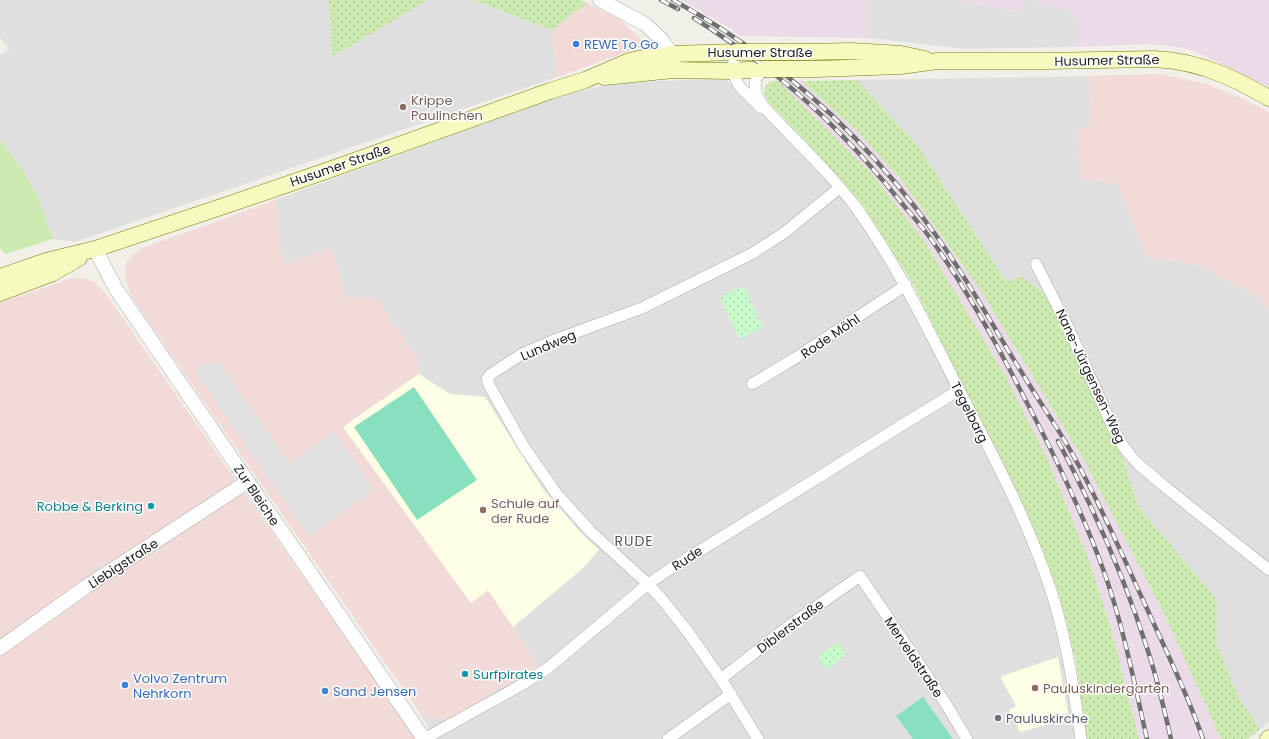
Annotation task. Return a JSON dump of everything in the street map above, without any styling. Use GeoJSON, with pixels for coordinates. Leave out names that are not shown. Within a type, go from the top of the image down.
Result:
{"type":"FeatureCollection","features":[{"type":"Feature","properties":{"kind":"main road","name":"Husumer Straße"},"geometry":{"type":"LineString","coordinates":[[0,277],[46,261],[95,249],[326,171],[584,80],[627,62],[672,54],[851,51],[901,54],[938,61]]}},
{"type":"Feature","properties":{"kind":"main road","name":"Husumer Straße"},"geometry":{"type":"LineString","coordinates":[[584,80],[673,70],[732,71],[764,69],[817,69],[900,66],[938,61],[1154,59],[1168,60],[1207,69],[1225,75],[1269,98]]}},
{"type":"Feature","properties":{"kind":"main road","name":"Husumer Straße"},"geometry":{"type":"LineString","coordinates":[[0,293],[53,273],[95,249]]}},
{"type":"Feature","properties":{"kind":"street"},"geometry":{"type":"LineString","coordinates":[[600,0],[645,24],[660,38],[672,54],[673,70]]}},
{"type":"Feature","properties":{"kind":"street"},"geometry":{"type":"LineString","coordinates":[[732,71],[736,52]]}},
{"type":"Feature","properties":{"kind":"street","name":"Tegelbarg"},"geometry":{"type":"LineString","coordinates":[[764,69],[758,74],[756,80],[755,87],[757,96],[763,106],[811,156],[859,212],[883,248],[906,285],[1020,511],[1037,551],[1053,596],[1067,652],[1081,739]]}},
{"type":"Feature","properties":{"kind":"street","name":"Tegelbarg"},"geometry":{"type":"LineString","coordinates":[[732,71],[739,86],[751,99],[780,124]]}},
{"type":"Feature","properties":{"kind":"street","name":"Lundweg"},"geometry":{"type":"LineString","coordinates":[[648,584],[591,532],[556,493],[524,447],[487,379],[491,374],[522,354],[552,341],[642,308],[752,253],[784,233],[839,188]]}},
{"type":"Feature","properties":{"kind":"street","name":"Zur Bleiche"},"geometry":{"type":"LineString","coordinates":[[95,249],[116,289],[424,739]]}},
{"type":"Feature","properties":{"kind":"street","name":"Nane-Jürgensen-Weg"},"geometry":{"type":"LineString","coordinates":[[1036,264],[1061,310],[1113,428],[1123,446],[1137,463],[1164,486],[1269,570]]}},
{"type":"Feature","properties":{"kind":"street","name":"Rode Möhl"},"geometry":{"type":"LineString","coordinates":[[752,384],[797,357],[906,285]]}},
{"type":"Feature","properties":{"kind":"street","name":"Rude"},"geometry":{"type":"LineString","coordinates":[[424,739],[523,684],[548,668],[648,584],[702,548],[959,390]]}},
{"type":"Feature","properties":{"kind":"street","name":"Liebigstraße"},"geometry":{"type":"LineString","coordinates":[[0,648],[87,586],[247,482]]}},
{"type":"Feature","properties":{"kind":"street","name":"Diblerstraße"},"geometry":{"type":"LineString","coordinates":[[722,679],[790,625],[860,576]]}},
{"type":"Feature","properties":{"kind":"street","name":"Merveldstraße"},"geometry":{"type":"LineString","coordinates":[[860,576],[946,704],[967,739]]}},
{"type":"Feature","properties":{"kind":"street"},"geometry":{"type":"LineString","coordinates":[[648,584],[688,632],[722,679],[758,739]]}},
{"type":"Feature","properties":{"kind":"street"},"geometry":{"type":"LineString","coordinates":[[668,739],[731,694]]}},
{"type":"Feature","properties":{"kind":"shaded area"},"geometry":{"type":"Polygon","coordinates":[[[0,0],[329,0],[332,57],[428,0],[473,0],[552,30],[557,77],[75,242],[53,239],[38,197],[24,172],[0,140],[0,55],[10,50],[0,37],[0,0]]]}},
{"type":"Feature","properties":{"kind":"shaded area"},"geometry":{"type":"Polygon","coordinates":[[[681,0],[865,0],[869,38],[740,36],[730,28],[681,0]]]}},
{"type":"Feature","properties":{"kind":"shaded area"},"geometry":{"type":"Polygon","coordinates":[[[865,0],[958,0],[1019,12],[1022,0],[1033,0],[1069,11],[1077,19],[1082,33],[1073,47],[965,49],[869,38],[865,0]]]}},
{"type":"Feature","properties":{"kind":"shaded area"},"geometry":{"type":"Polygon","coordinates":[[[958,0],[1022,0],[1020,12],[958,0]]]}},
{"type":"Feature","properties":{"kind":"shaded area"},"geometry":{"type":"Polygon","coordinates":[[[1033,0],[1269,0],[1269,87],[1192,50],[1150,44],[1073,47],[1082,33],[1077,19],[1069,11],[1033,0]]]}},
{"type":"Feature","properties":{"kind":"shaded area"},"geometry":{"type":"Polygon","coordinates":[[[587,3],[618,18],[640,38],[641,47],[557,77],[552,30],[587,3]]]}},
{"type":"Feature","properties":{"kind":"shaded area"},"geometry":{"type":"Polygon","coordinates":[[[1160,74],[1206,84],[1243,99],[1269,112],[1269,309],[1258,298],[1199,265],[1146,257],[1118,184],[1082,179],[1080,169],[1078,127],[1091,126],[1089,76],[1160,74]]]}},
{"type":"Feature","properties":{"kind":"shaded area"},"geometry":{"type":"Polygon","coordinates":[[[1089,76],[1091,127],[1078,127],[1080,169],[1082,179],[1118,184],[1146,257],[1199,265],[1258,298],[1269,309],[1269,722],[1260,729],[1238,696],[1217,646],[1217,600],[1138,506],[1124,462],[918,146],[857,80],[1089,76]]]}},
{"type":"Feature","properties":{"kind":"shaded area"},"geometry":{"type":"Polygon","coordinates":[[[725,78],[795,144],[839,195],[866,230],[906,295],[1007,495],[1048,595],[1061,647],[1075,739],[435,739],[420,713],[437,719],[450,718],[539,666],[488,590],[343,427],[419,374],[345,298],[332,248],[283,265],[275,200],[568,93],[618,83],[725,78]]]}},
{"type":"Feature","properties":{"kind":"shaded area"},"geometry":{"type":"Polygon","coordinates":[[[778,81],[801,81],[856,130],[903,182],[979,288],[1085,462],[1164,614],[1221,739],[1139,739],[1113,635],[1088,557],[1046,456],[1003,372],[925,242],[871,173],[778,81]]]}},
{"type":"Feature","properties":{"kind":"shaded area"},"geometry":{"type":"Polygon","coordinates":[[[275,200],[283,265],[332,248],[345,298],[376,298],[419,360],[419,374],[343,427],[471,602],[488,590],[539,666],[450,718],[437,719],[420,713],[131,296],[125,278],[126,262],[140,249],[275,200]]]}},
{"type":"Feature","properties":{"kind":"shaded area"},"geometry":{"type":"Polygon","coordinates":[[[72,278],[83,278],[95,283],[105,293],[416,739],[0,739],[0,303],[72,278]]]}},
{"type":"Feature","properties":{"kind":"shaded area"},"geometry":{"type":"Polygon","coordinates":[[[219,361],[289,464],[334,432],[375,490],[308,536],[194,369],[200,365],[219,361]]]}},
{"type":"Feature","properties":{"kind":"shaded area","name":"Schule auf der Rude"},"geometry":{"type":"Polygon","coordinates":[[[419,374],[450,394],[485,397],[543,489],[580,532],[599,550],[582,569],[513,627],[488,590],[471,603],[343,427],[419,374]]]}},
{"type":"Feature","properties":{"kind":"shaded area","name":"Pauluskindergarten"},"geometry":{"type":"Polygon","coordinates":[[[1058,657],[1068,713],[1047,718],[1049,724],[1020,732],[1009,710],[1016,706],[1001,678],[1002,676],[1058,657]]]}},
{"type":"Feature","properties":{"kind":"green space"},"geometry":{"type":"Polygon","coordinates":[[[329,0],[428,0],[332,57],[329,0]]]}},
{"type":"Feature","properties":{"kind":"green space"},"geometry":{"type":"Polygon","coordinates":[[[473,0],[581,0],[587,3],[552,30],[473,0]]]}},
{"type":"Feature","properties":{"kind":"green space"},"geometry":{"type":"Polygon","coordinates":[[[857,80],[918,146],[1007,283],[1020,276],[1046,294],[1124,462],[1138,506],[1217,600],[1217,646],[1238,696],[1260,729],[1248,739],[1221,739],[1164,614],[1085,462],[979,288],[903,182],[856,130],[801,81],[857,80]]]}},
{"type":"Feature","properties":{"kind":"green space"},"geometry":{"type":"Polygon","coordinates":[[[772,81],[778,81],[871,173],[925,242],[1003,372],[1046,456],[1088,557],[1113,635],[1139,739],[1087,739],[1076,662],[1058,592],[1029,519],[911,281],[864,207],[817,153],[769,103],[764,90],[766,85],[772,81]]]}},
{"type":"Feature","properties":{"kind":"green space"},"geometry":{"type":"Polygon","coordinates":[[[0,140],[24,172],[38,197],[53,239],[5,254],[0,248],[0,140]]]}},
{"type":"Feature","properties":{"kind":"green space"},"geometry":{"type":"Polygon","coordinates":[[[744,286],[763,328],[739,339],[720,297],[744,286]]]}},
{"type":"Feature","properties":{"kind":"green space"},"geometry":{"type":"Polygon","coordinates":[[[414,387],[477,480],[417,520],[354,427],[414,387]]]}},
{"type":"Feature","properties":{"kind":"green space"},"geometry":{"type":"Polygon","coordinates":[[[838,642],[847,654],[827,670],[818,659],[821,654],[838,642]]]}},
{"type":"Feature","properties":{"kind":"green space"},"geometry":{"type":"Polygon","coordinates":[[[923,697],[953,739],[913,739],[896,716],[923,697]]]}},
{"type":"Feature","properties":{"kind":"railway"},"geometry":{"type":"LineString","coordinates":[[661,0],[678,9]]}},
{"type":"Feature","properties":{"kind":"railway"},"geometry":{"type":"LineString","coordinates":[[673,0],[711,22],[748,47],[817,102],[849,132],[880,165],[908,198],[935,234],[970,286],[1073,455],[1112,532],[1177,674],[1203,739]]}},
{"type":"Feature","properties":{"kind":"railway"},"geometry":{"type":"LineString","coordinates":[[694,18],[740,48],[773,73],[800,95],[845,138],[918,222],[955,275],[980,316],[1015,380],[1058,463],[1086,526],[1110,590],[1128,653],[1147,739]]}},
{"type":"Feature","properties":{"kind":"railway"},"geometry":{"type":"LineString","coordinates":[[1058,441],[1083,491],[1118,568],[1138,621],[1154,671],[1171,739]]}},
{"type":"Feature","properties":{"kind":"place","name":"REWE To Go"},"geometry":{"type":"Point","coordinates":[576,44]}},
{"type":"Feature","properties":{"kind":"place","name":"Krippe Paulinchen"},"geometry":{"type":"Point","coordinates":[403,107]}},
{"type":"Feature","properties":{"kind":"place","name":"Robbe & Berking"},"geometry":{"type":"Point","coordinates":[151,506]}},
{"type":"Feature","properties":{"kind":"place","name":"Schule auf der Rude"},"geometry":{"type":"Point","coordinates":[483,510]}},
{"type":"Feature","properties":{"kind":"place","name":"Surfpirates"},"geometry":{"type":"Point","coordinates":[465,674]}},
{"type":"Feature","properties":{"kind":"place","name":"Volvo Zentrum Nehrkorn"},"geometry":{"type":"Point","coordinates":[125,685]}},
{"type":"Feature","properties":{"kind":"place","name":"Pauluskindergarten"},"geometry":{"type":"Point","coordinates":[1035,688]}},
{"type":"Feature","properties":{"kind":"place","name":"Sand Jensen"},"geometry":{"type":"Point","coordinates":[325,691]}},
{"type":"Feature","properties":{"kind":"place","name":"Pauluskirche"},"geometry":{"type":"Point","coordinates":[998,718]}},
{"type":"Feature","properties":{"kind":"district","name":"RUDE"},"geometry":{"type":"Point","coordinates":[634,541]}}]}
